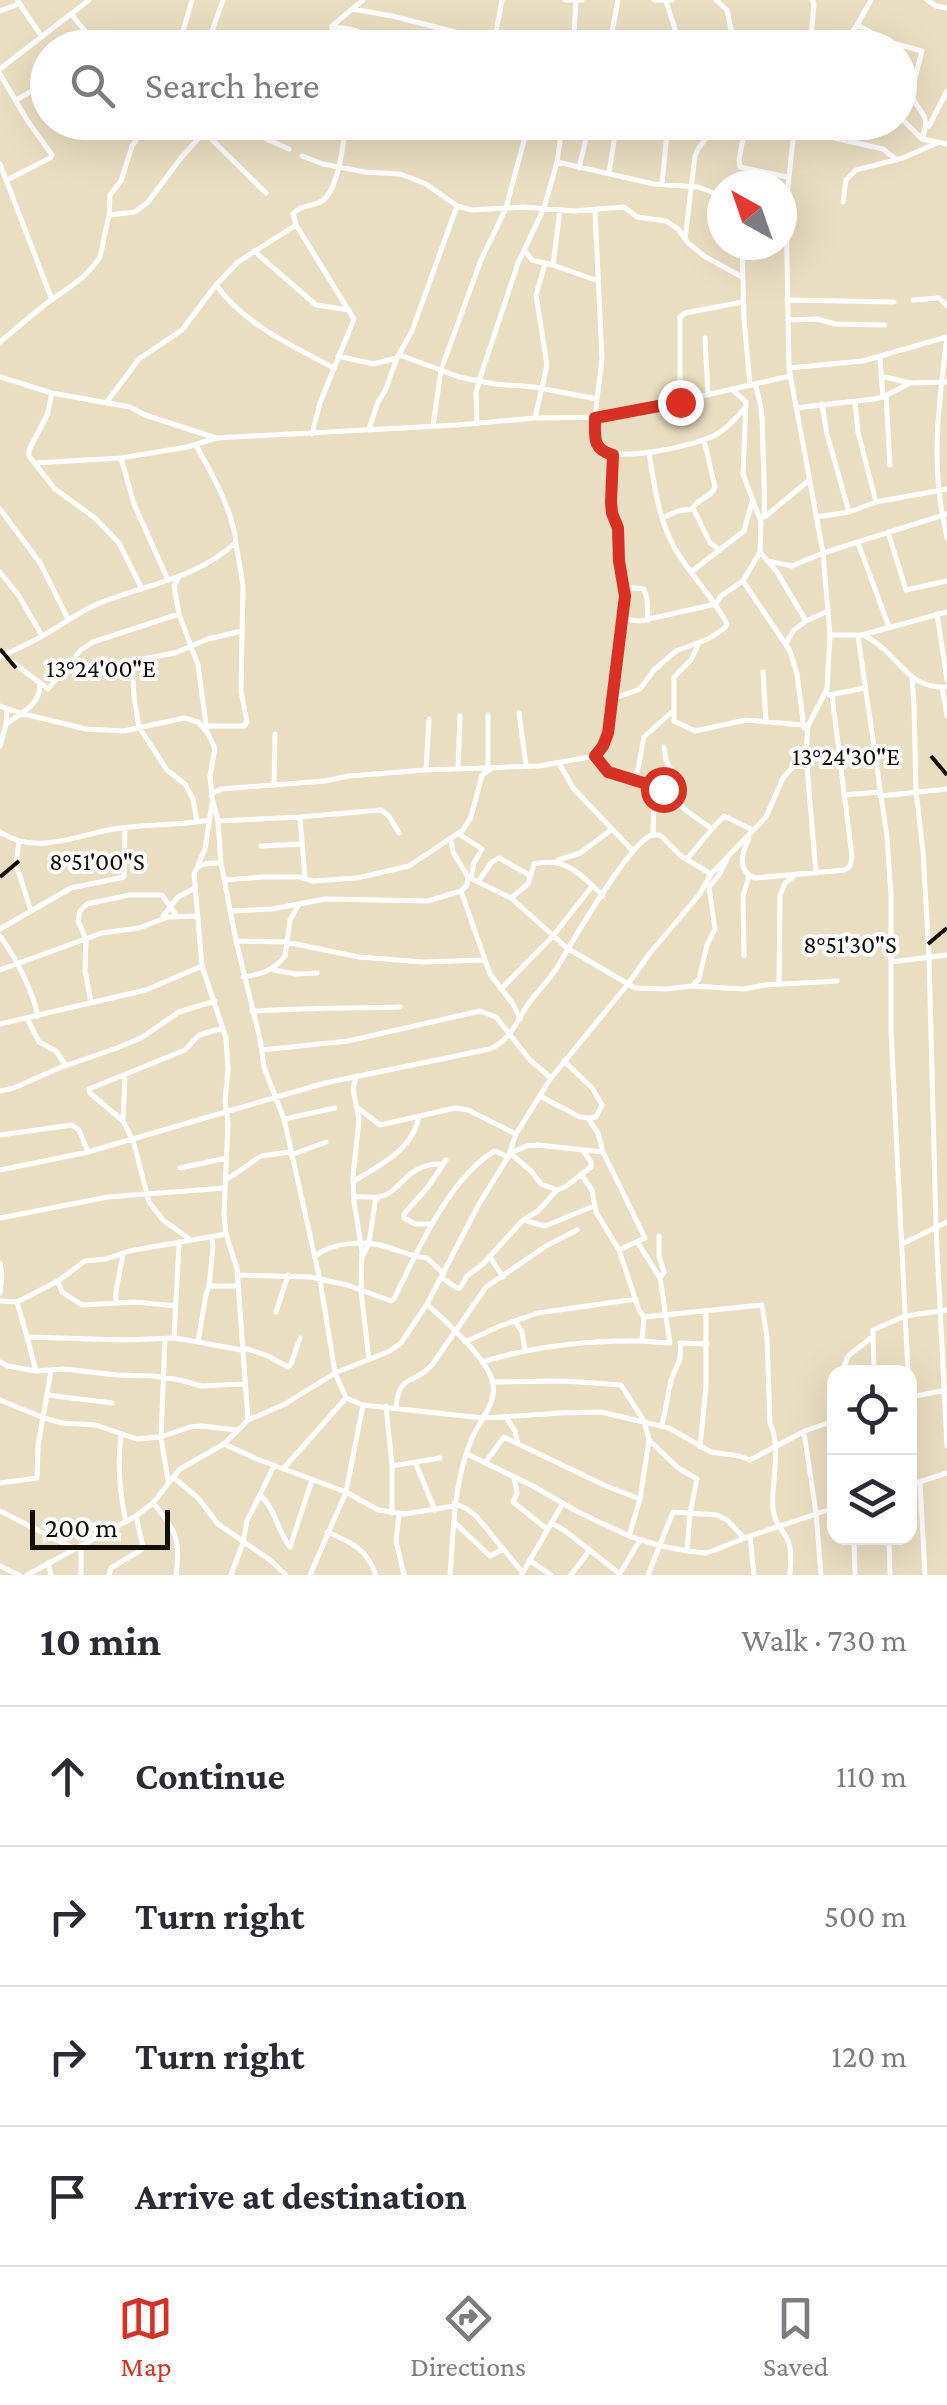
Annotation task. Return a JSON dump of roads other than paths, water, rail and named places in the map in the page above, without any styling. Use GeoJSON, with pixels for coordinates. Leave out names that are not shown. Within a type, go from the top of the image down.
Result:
{"type":"FeatureCollection","features":[{"type":"Feature","properties":{"kind":"street"},"geometry":{"type":"LineString","coordinates":[[51,30],[89,0]]}},
{"type":"Feature","properties":{"kind":"street"},"geometry":{"type":"LineString","coordinates":[[183,30],[192,0]]}},
{"type":"Feature","properties":{"kind":"street"},"geometry":{"type":"LineString","coordinates":[[213,30],[224,0]]}},
{"type":"Feature","properties":{"kind":"street"},"geometry":{"type":"LineString","coordinates":[[357,30],[331,28],[363,0]]}},
{"type":"Feature","properties":{"kind":"street"},"geometry":{"type":"LineString","coordinates":[[497,30],[502,0]]}},
{"type":"Feature","properties":{"kind":"street"},"geometry":{"type":"LineString","coordinates":[[566,0],[579,0],[575,30]]}},
{"type":"Feature","properties":{"kind":"street"},"geometry":{"type":"LineString","coordinates":[[612,30],[618,0]]}},
{"type":"Feature","properties":{"kind":"street"},"geometry":{"type":"LineString","coordinates":[[654,0],[669,1],[676,30]]}},
{"type":"Feature","properties":{"kind":"street"},"geometry":{"type":"LineString","coordinates":[[716,0],[727,10],[732,30]]}},
{"type":"Feature","properties":{"kind":"street"},"geometry":{"type":"LineString","coordinates":[[812,0],[812,30]]}},
{"type":"Feature","properties":{"kind":"street"},"geometry":{"type":"LineString","coordinates":[[854,30],[869,3],[857,0]]}},
{"type":"Feature","properties":{"kind":"street"},"geometry":{"type":"LineString","coordinates":[[927,0],[944,5]]}},
{"type":"Feature","properties":{"kind":"street"},"geometry":{"type":"LineString","coordinates":[[0,11],[18,2],[37,30]]}},
{"type":"Feature","properties":{"kind":"street"},"geometry":{"type":"LineString","coordinates":[[353,9],[443,30]]}},
{"type":"Feature","properties":{"kind":"street"},"geometry":{"type":"LineString","coordinates":[[71,14],[83,30]]}},
{"type":"Feature","properties":{"kind":"street"},"geometry":{"type":"LineString","coordinates":[[857,26],[864,30]]}},
{"type":"Feature","properties":{"kind":"street"},"geometry":{"type":"LineString","coordinates":[[30,47],[0,72],[30,121]]}},
{"type":"Feature","properties":{"kind":"street"},"geometry":{"type":"LineString","coordinates":[[917,52],[923,53],[917,73]]}},
{"type":"Feature","properties":{"kind":"street"},"geometry":{"type":"LineString","coordinates":[[926,128],[947,91]]}},
{"type":"Feature","properties":{"kind":"street"},"geometry":{"type":"LineString","coordinates":[[16,100],[30,92]]}},
{"type":"Feature","properties":{"kind":"street"},"geometry":{"type":"LineString","coordinates":[[917,105],[926,118],[922,140]]}},
{"type":"Feature","properties":{"kind":"street"},"geometry":{"type":"LineString","coordinates":[[917,135],[922,140],[947,144]]}},
{"type":"Feature","properties":{"kind":"street"},"geometry":{"type":"LineString","coordinates":[[7,180],[50,158],[52,155],[42,140]]}},
{"type":"Feature","properties":{"kind":"street"},"geometry":{"type":"LineString","coordinates":[[0,342],[75,285],[96,262],[110,196],[121,181],[136,140]]}},
{"type":"Feature","properties":{"kind":"street"},"geometry":{"type":"LineString","coordinates":[[109,215],[135,212],[148,202],[198,140]]}},
{"type":"Feature","properties":{"kind":"street"},"geometry":{"type":"LineString","coordinates":[[210,140],[266,193]]}},
{"type":"Feature","properties":{"kind":"street"},"geometry":{"type":"LineString","coordinates":[[269,140],[290,149]]}},
{"type":"Feature","properties":{"kind":"street"},"geometry":{"type":"LineString","coordinates":[[312,434],[338,356],[354,322],[296,225],[294,214],[326,198],[340,166],[344,140]]}},
{"type":"Feature","properties":{"kind":"street"},"geometry":{"type":"LineString","coordinates":[[433,426],[441,370],[506,208],[524,140]]}},
{"type":"Feature","properties":{"kind":"street"},"geometry":{"type":"LineString","coordinates":[[477,424],[476,391],[524,250],[544,208],[560,140]]}},
{"type":"Feature","properties":{"kind":"street"},"geometry":{"type":"LineString","coordinates":[[579,168],[586,140]]}},
{"type":"Feature","properties":{"kind":"street"},"geometry":{"type":"LineString","coordinates":[[609,173],[614,140]]}},
{"type":"Feature","properties":{"kind":"street"},"geometry":{"type":"LineString","coordinates":[[662,186],[666,140]]}},
{"type":"Feature","properties":{"kind":"street"},"geometry":{"type":"LineString","coordinates":[[685,239],[698,149],[705,140]]}},
{"type":"Feature","properties":{"kind":"street"},"geometry":{"type":"LineString","coordinates":[[743,140],[739,160],[740,168],[746,170]]}},
{"type":"Feature","properties":{"kind":"street"},"geometry":{"type":"LineString","coordinates":[[789,170],[792,140]]}},
{"type":"Feature","properties":{"kind":"street"},"geometry":{"type":"LineString","coordinates":[[848,140],[883,149],[897,160]]}},
{"type":"Feature","properties":{"kind":"street"},"geometry":{"type":"LineString","coordinates":[[843,202],[850,174],[913,155],[936,142]]}},
{"type":"Feature","properties":{"kind":"street"},"geometry":{"type":"LineString","coordinates":[[302,156],[318,163],[411,178],[457,206],[472,210],[624,207],[637,217],[666,221],[704,256],[742,278]]}},
{"type":"Feature","properties":{"kind":"street"},"geometry":{"type":"LineString","coordinates":[[557,162],[662,186],[707,192]]}},
{"type":"Feature","properties":{"kind":"street"},"geometry":{"type":"LineString","coordinates":[[0,164],[52,300]]}},
{"type":"Feature","properties":{"kind":"street"},"geometry":{"type":"LineString","coordinates":[[369,429],[412,331],[457,206]]}},
{"type":"Feature","properties":{"kind":"street"},"geometry":{"type":"LineString","coordinates":[[535,418],[547,356],[536,294],[538,280],[549,264],[560,210]]}},
{"type":"Feature","properties":{"kind":"street"},"geometry":{"type":"LineString","coordinates":[[595,210],[602,359],[596,444],[613,455],[679,447],[724,430],[746,407]]}},
{"type":"Feature","properties":{"kind":"street"},"geometry":{"type":"LineString","coordinates":[[106,403],[139,358],[182,330],[216,286],[254,250],[296,225]]}},
{"type":"Feature","properties":{"kind":"street"},"geometry":{"type":"LineString","coordinates":[[254,250],[316,306],[350,310]]}},
{"type":"Feature","properties":{"kind":"street"},"geometry":{"type":"LineString","coordinates":[[524,250],[530,259],[598,281]]}},
{"type":"Feature","properties":{"kind":"street"},"geometry":{"type":"LineString","coordinates":[[622,619],[648,620],[716,604],[743,581],[760,552],[766,493],[764,419],[752,385],[742,260]]}},
{"type":"Feature","properties":{"kind":"street"},"geometry":{"type":"LineString","coordinates":[[753,833],[742,858],[749,876],[796,876],[845,870],[850,866],[829,695],[830,635],[823,554],[789,368],[786,260]]}},
{"type":"Feature","properties":{"kind":"street"},"geometry":{"type":"LineString","coordinates":[[216,286],[239,312],[334,368]]}},
{"type":"Feature","properties":{"kind":"street"},"geometry":{"type":"LineString","coordinates":[[914,300],[939,298],[947,306]]}},
{"type":"Feature","properties":{"kind":"street"},"geometry":{"type":"LineString","coordinates":[[788,300],[894,302]]}},
{"type":"Feature","properties":{"kind":"street"},"geometry":{"type":"LineString","coordinates":[[680,402],[680,317],[685,312],[743,302]]}},
{"type":"Feature","properties":{"kind":"street"},"geometry":{"type":"LineString","coordinates":[[787,320],[817,318],[836,324],[885,324]]}},
{"type":"Feature","properties":{"kind":"street"},"geometry":{"type":"LineString","coordinates":[[789,368],[880,358],[947,337],[936,436],[938,491],[947,538]]}},
{"type":"Feature","properties":{"kind":"street"},"geometry":{"type":"LineString","coordinates":[[705,338],[708,396]]}},
{"type":"Feature","properties":{"kind":"street"},"geometry":{"type":"LineString","coordinates":[[338,356],[373,364],[399,357],[479,381],[597,399]]}},
{"type":"Feature","properties":{"kind":"street"},"geometry":{"type":"LineString","coordinates":[[880,358],[890,465]]}},
{"type":"Feature","properties":{"kind":"street"},"geometry":{"type":"LineString","coordinates":[[35,463],[120,458],[216,438],[535,418],[595,418],[790,376]]}},
{"type":"Feature","properties":{"kind":"street"},"geometry":{"type":"LineString","coordinates":[[881,376],[910,383],[944,382]]}},
{"type":"Feature","properties":{"kind":"street"},"geometry":{"type":"LineString","coordinates":[[0,377],[52,393],[130,407],[216,438]]}},
{"type":"Feature","properties":{"kind":"street"},"geometry":{"type":"LineString","coordinates":[[796,408],[884,396],[910,383]]}},
{"type":"Feature","properties":{"kind":"street"},"geometry":{"type":"LineString","coordinates":[[732,390],[743,398],[746,407],[743,474],[762,520]]}},
{"type":"Feature","properties":{"kind":"street"},"geometry":{"type":"LineString","coordinates":[[52,393],[29,456],[51,485],[96,518],[119,543],[142,588]]}},
{"type":"Feature","properties":{"kind":"street"},"geometry":{"type":"LineString","coordinates":[[940,397],[947,402]]}},
{"type":"Feature","properties":{"kind":"street"},"geometry":{"type":"LineString","coordinates":[[854,402],[876,502]]}},
{"type":"Feature","properties":{"kind":"street"},"geometry":{"type":"LineString","coordinates":[[822,404],[849,512]]}},
{"type":"Feature","properties":{"kind":"street"},"geometry":{"type":"LineString","coordinates":[[662,518],[693,508],[715,486],[704,440]]}},
{"type":"Feature","properties":{"kind":"street"},"geometry":{"type":"LineString","coordinates":[[0,746],[6,724],[4,708],[96,730],[124,730],[190,718],[207,729],[246,724],[241,691],[243,585],[233,524],[196,445]]}},
{"type":"Feature","properties":{"kind":"street"},"geometry":{"type":"LineString","coordinates":[[612,699],[640,689],[676,651],[726,628],[726,620],[716,604],[674,546],[662,518],[649,452]]}},
{"type":"Feature","properties":{"kind":"street"},"geometry":{"type":"LineString","coordinates":[[248,1420],[236,1263],[224,1215],[228,1070],[224,1028],[202,966],[194,874],[205,848],[212,796],[221,789],[426,770],[559,763],[595,756],[608,733],[624,587],[611,502],[613,455]]}},
{"type":"Feature","properties":{"kind":"street"},"geometry":{"type":"LineString","coordinates":[[120,458],[134,504],[168,580]]}},
{"type":"Feature","properties":{"kind":"street"},"geometry":{"type":"LineString","coordinates":[[762,520],[809,480]]}},
{"type":"Feature","properties":{"kind":"street"},"geometry":{"type":"LineString","coordinates":[[816,517],[947,488]]}},
{"type":"Feature","properties":{"kind":"street"},"geometry":{"type":"LineString","coordinates":[[691,572],[744,531],[752,500]]}},
{"type":"Feature","properties":{"kind":"street"},"geometry":{"type":"LineString","coordinates":[[693,508],[710,543],[720,550]]}},
{"type":"Feature","properties":{"kind":"street"},"geometry":{"type":"LineString","coordinates":[[0,509],[39,561],[68,619]]}},
{"type":"Feature","properties":{"kind":"street"},"geometry":{"type":"LineString","coordinates":[[768,561],[792,566],[944,515]]}},
{"type":"Feature","properties":{"kind":"street"},"geometry":{"type":"LineString","coordinates":[[888,532],[906,590],[947,580]]}},
{"type":"Feature","properties":{"kind":"street"},"geometry":{"type":"LineString","coordinates":[[178,614],[93,642],[81,650],[48,689],[2,656],[109,600],[179,577],[236,542]]}},
{"type":"Feature","properties":{"kind":"street"},"geometry":{"type":"LineString","coordinates":[[858,543],[889,627]]}},
{"type":"Feature","properties":{"kind":"street"},"geometry":{"type":"LineString","coordinates":[[760,552],[806,621]]}},
{"type":"Feature","properties":{"kind":"street"},"geometry":{"type":"LineString","coordinates":[[0,572],[42,636]]}},
{"type":"Feature","properties":{"kind":"street"},"geometry":{"type":"LineString","coordinates":[[179,577],[174,586],[178,614],[203,686],[207,729],[216,748],[210,776],[212,796],[243,977],[271,1088],[284,1120],[320,1280],[335,1373],[346,1398],[363,1405],[483,1418],[601,1412],[662,1426],[712,1452],[750,1460],[827,1424]]}},
{"type":"Feature","properties":{"kind":"street"},"geometry":{"type":"LineString","coordinates":[[743,581],[786,643],[797,674],[806,734]]}},
{"type":"Feature","properties":{"kind":"street"},"geometry":{"type":"LineString","coordinates":[[624,587],[644,589],[648,620]]}},
{"type":"Feature","properties":{"kind":"street"},"geometry":{"type":"LineString","coordinates":[[786,643],[789,635],[806,621],[828,610]]}},
{"type":"Feature","properties":{"kind":"street"},"geometry":{"type":"LineString","coordinates":[[830,635],[860,635],[947,612]]}},
{"type":"Feature","properties":{"kind":"street"},"geometry":{"type":"LineString","coordinates":[[937,614],[947,716]]}},
{"type":"Feature","properties":{"kind":"street"},"geometry":{"type":"LineString","coordinates":[[197,822],[186,785],[167,770],[139,727],[132,661],[176,653],[242,631]]}},
{"type":"Feature","properties":{"kind":"street"},"geometry":{"type":"LineString","coordinates":[[860,635],[884,647],[912,678],[926,686],[945,685]]}},
{"type":"Feature","properties":{"kind":"street"},"geometry":{"type":"LineString","coordinates":[[860,635],[891,895],[892,1031],[908,1365]]}},
{"type":"Feature","properties":{"kind":"street"},"geometry":{"type":"LineString","coordinates":[[698,644],[691,660],[675,674],[674,721],[695,731],[746,720],[802,725]]}},
{"type":"Feature","properties":{"kind":"street"},"geometry":{"type":"LineString","coordinates":[[763,672],[766,721]]}},
{"type":"Feature","properties":{"kind":"street"},"geometry":{"type":"LineString","coordinates":[[912,678],[929,956],[947,1446]]}},
{"type":"Feature","properties":{"kind":"street"},"geometry":{"type":"LineString","coordinates":[[6,724],[38,698],[40,684]]}},
{"type":"Feature","properties":{"kind":"street"},"geometry":{"type":"LineString","coordinates":[[816,874],[806,752],[808,726],[829,695],[865,688]]}},
{"type":"Feature","properties":{"kind":"street"},"geometry":{"type":"LineString","coordinates":[[634,778],[644,737],[673,711]]}},
{"type":"Feature","properties":{"kind":"street"},"geometry":{"type":"LineString","coordinates":[[519,713],[526,765]]}},
{"type":"Feature","properties":{"kind":"street"},"geometry":{"type":"LineString","coordinates":[[226,880],[357,878],[402,869],[452,840],[471,817],[482,776],[491,767],[488,715]]}},
{"type":"Feature","properties":{"kind":"street"},"geometry":{"type":"LineString","coordinates":[[458,769],[460,716]]}},
{"type":"Feature","properties":{"kind":"street"},"geometry":{"type":"LineString","coordinates":[[426,770],[428,719]]}},
{"type":"Feature","properties":{"kind":"street"},"geometry":{"type":"LineString","coordinates":[[274,785],[275,734]]}},
{"type":"Feature","properties":{"kind":"street"},"geometry":{"type":"LineString","coordinates":[[652,835],[654,802],[669,780],[672,767],[664,747]]}},
{"type":"Feature","properties":{"kind":"street"},"geometry":{"type":"LineString","coordinates":[[27,1575],[136,1516],[154,1502],[173,1477],[224,1444],[248,1420],[401,1343],[443,1276],[516,1134],[551,1078],[699,895],[711,874],[766,817],[782,778],[806,752]]}},
{"type":"Feature","properties":{"kind":"street"},"geometry":{"type":"LineString","coordinates":[[595,756],[608,772],[663,789],[712,829]]}},
{"type":"Feature","properties":{"kind":"street"},"geometry":{"type":"LineString","coordinates":[[559,763],[572,788],[633,851]]}},
{"type":"Feature","properties":{"kind":"street"},"geometry":{"type":"LineString","coordinates":[[844,795],[947,789]]}},
{"type":"Feature","properties":{"kind":"street"},"geometry":{"type":"LineString","coordinates":[[218,821],[381,810],[389,816],[398,834]]}},
{"type":"Feature","properties":{"kind":"street"},"geometry":{"type":"LineString","coordinates":[[687,858],[728,816],[753,833]]}},
{"type":"Feature","properties":{"kind":"street"},"geometry":{"type":"LineString","coordinates":[[300,817],[304,878]]}},
{"type":"Feature","properties":{"kind":"street"},"geometry":{"type":"LineString","coordinates":[[0,832],[18,842],[62,843],[125,828],[209,820]]}},
{"type":"Feature","properties":{"kind":"street"},"geometry":{"type":"LineString","coordinates":[[38,1016],[18,962],[0,932],[80,885],[124,877],[125,828]]}},
{"type":"Feature","properties":{"kind":"street"},"geometry":{"type":"LineString","coordinates":[[510,898],[523,889],[534,864],[580,853],[611,830]]}},
{"type":"Feature","properties":{"kind":"street"},"geometry":{"type":"LineString","coordinates":[[459,834],[482,848],[474,863],[472,879]]}},
{"type":"Feature","properties":{"kind":"street"},"geometry":{"type":"LineString","coordinates":[[0,1170],[88,1152],[276,1097],[490,1049],[510,1036],[633,851],[652,835],[660,835],[678,854],[711,874]]}},
{"type":"Feature","properties":{"kind":"street"},"geometry":{"type":"LineString","coordinates":[[452,840],[452,852],[472,879],[510,898],[567,948],[636,988],[744,989],[837,981]]}},
{"type":"Feature","properties":{"kind":"street"},"geometry":{"type":"LineString","coordinates":[[18,842],[16,864],[30,911]]}},
{"type":"Feature","properties":{"kind":"street"},"geometry":{"type":"LineString","coordinates":[[261,846],[302,844]]}},
{"type":"Feature","properties":{"kind":"street"},"geometry":{"type":"LineString","coordinates":[[699,895],[720,876],[728,856]]}},
{"type":"Feature","properties":{"kind":"street"},"geometry":{"type":"LineString","coordinates":[[230,910],[272,909],[326,900],[428,901],[461,891],[500,858],[531,876]]}},
{"type":"Feature","properties":{"kind":"street"},"geometry":{"type":"LineString","coordinates":[[554,860],[570,866],[603,896]]}},
{"type":"Feature","properties":{"kind":"street"},"geometry":{"type":"LineString","coordinates":[[197,868],[221,862]]}},
{"type":"Feature","properties":{"kind":"street"},"geometry":{"type":"LineString","coordinates":[[744,956],[743,896],[749,876]]}},
{"type":"Feature","properties":{"kind":"street"},"geometry":{"type":"LineString","coordinates":[[779,984],[780,895],[784,883],[796,876]]}},
{"type":"Feature","properties":{"kind":"street"},"geometry":{"type":"LineString","coordinates":[[501,989],[554,936],[592,886]]}},
{"type":"Feature","properties":{"kind":"street"},"geometry":{"type":"LineString","coordinates":[[161,919],[185,892],[196,887]]}},
{"type":"Feature","properties":{"kind":"street"},"geometry":{"type":"LineString","coordinates":[[692,986],[699,979],[706,946],[715,930],[709,887]]}},
{"type":"Feature","properties":{"kind":"street"},"geometry":{"type":"LineString","coordinates":[[461,891],[490,974],[520,1018]]}},
{"type":"Feature","properties":{"kind":"street"},"geometry":{"type":"LineString","coordinates":[[91,1002],[85,970],[86,939],[78,921],[87,904],[129,895],[162,896],[176,916]]}},
{"type":"Feature","properties":{"kind":"street"},"geometry":{"type":"LineString","coordinates":[[272,970],[285,956],[290,920],[300,904]]}},
{"type":"Feature","properties":{"kind":"street"},"geometry":{"type":"LineString","coordinates":[[0,970],[102,933],[139,928],[176,916],[197,916]]}},
{"type":"Feature","properties":{"kind":"street"},"geometry":{"type":"LineString","coordinates":[[236,941],[286,942],[359,957],[436,963],[484,960]]}},
{"type":"Feature","properties":{"kind":"street"},"geometry":{"type":"LineString","coordinates":[[892,962],[947,954]]}},
{"type":"Feature","properties":{"kind":"street"},"geometry":{"type":"LineString","coordinates":[[0,1024],[152,988],[202,966]]}},
{"type":"Feature","properties":{"kind":"street"},"geometry":{"type":"LineString","coordinates":[[243,977],[272,970],[317,973]]}},
{"type":"Feature","properties":{"kind":"street"},"geometry":{"type":"LineString","coordinates":[[0,1091],[141,1038],[185,1009],[215,1001]]}},
{"type":"Feature","properties":{"kind":"street"},"geometry":{"type":"LineString","coordinates":[[252,1012],[400,1007]]}},
{"type":"Feature","properties":{"kind":"street"},"geometry":{"type":"LineString","coordinates":[[262,1050],[348,1041],[480,1011],[496,1017],[530,1060],[551,1078]]}},
{"type":"Feature","properties":{"kind":"street"},"geometry":{"type":"LineString","coordinates":[[27,1018],[39,1042],[56,1052],[66,1066]]}},
{"type":"Feature","properties":{"kind":"street"},"geometry":{"type":"LineString","coordinates":[[193,1241],[157,1214],[149,1202],[133,1140],[123,1120],[89,1091],[92,1086],[185,1050],[199,1035],[224,1028]]}},
{"type":"Feature","properties":{"kind":"street"},"geometry":{"type":"LineString","coordinates":[[540,1096],[580,1117],[596,1116],[602,1105],[593,1089],[564,1061]]}},
{"type":"Feature","properties":{"kind":"street"},"geometry":{"type":"LineString","coordinates":[[123,1120],[125,1075]]}},
{"type":"Feature","properties":{"kind":"street"},"geometry":{"type":"LineString","coordinates":[[356,1078],[353,1182],[368,1360]]}},
{"type":"Feature","properties":{"kind":"street"},"geometry":{"type":"LineString","coordinates":[[267,1100],[271,1088]]}},
{"type":"Feature","properties":{"kind":"street"},"geometry":{"type":"LineString","coordinates":[[284,1120],[335,1108]]}},
{"type":"Feature","properties":{"kind":"street"},"geometry":{"type":"LineString","coordinates":[[358,1108],[380,1125],[455,1108],[468,1110],[516,1134]]}},
{"type":"Feature","properties":{"kind":"street"},"geometry":{"type":"LineString","coordinates":[[353,1182],[403,1149],[416,1131],[419,1116]]}},
{"type":"Feature","properties":{"kind":"street"},"geometry":{"type":"LineString","coordinates":[[588,1118],[645,1238],[620,1250]]}},
{"type":"Feature","properties":{"kind":"street"},"geometry":{"type":"LineString","coordinates":[[0,1135],[72,1125],[88,1152]]}},
{"type":"Feature","properties":{"kind":"street"},"geometry":{"type":"LineString","coordinates":[[0,1218],[108,1197],[225,1184],[261,1156],[291,1153],[326,1142]]}},
{"type":"Feature","properties":{"kind":"street"},"geometry":{"type":"LineString","coordinates":[[508,1155],[527,1146],[603,1152]]}},
{"type":"Feature","properties":{"kind":"street"},"geometry":{"type":"LineString","coordinates":[[237,1276],[311,1276],[387,1301],[394,1299],[432,1224],[462,1180],[494,1151],[508,1155],[532,1172],[541,1184],[556,1190]]}},
{"type":"Feature","properties":{"kind":"street"},"geometry":{"type":"LineString","coordinates":[[315,1256],[335,1244],[382,1245],[414,1258],[427,1258],[458,1288],[523,1220],[592,1164],[584,1152]]}},
{"type":"Feature","properties":{"kind":"street"},"geometry":{"type":"LineString","coordinates":[[180,1168],[227,1158]]}},
{"type":"Feature","properties":{"kind":"street"},"geometry":{"type":"LineString","coordinates":[[354,1196],[378,1197],[426,1164],[444,1162],[404,1214],[412,1223],[432,1224]]}},
{"type":"Feature","properties":{"kind":"street"},"geometry":{"type":"LineString","coordinates":[[581,1174],[592,1190],[594,1206],[620,1250],[638,1310],[644,1317],[642,1341]]}},
{"type":"Feature","properties":{"kind":"street"},"geometry":{"type":"LineString","coordinates":[[362,1257],[370,1244],[378,1197]]}},
{"type":"Feature","properties":{"kind":"street"},"geometry":{"type":"LineString","coordinates":[[523,1220],[545,1226],[594,1206]]}},
{"type":"Feature","properties":{"kind":"street"},"geometry":{"type":"LineString","coordinates":[[902,1244],[947,1222]]}},
{"type":"Feature","properties":{"kind":"street"},"geometry":{"type":"LineString","coordinates":[[396,1407],[398,1390],[405,1382],[427,1372],[486,1286],[577,1230]]}},
{"type":"Feature","properties":{"kind":"street"},"geometry":{"type":"LineString","coordinates":[[0,1301],[18,1302],[85,1261],[226,1234]]}},
{"type":"Feature","properties":{"kind":"street"},"geometry":{"type":"LineString","coordinates":[[659,1236],[664,1272],[660,1278]]}},
{"type":"Feature","properties":{"kind":"street"},"geometry":{"type":"LineString","coordinates":[[198,1342],[210,1286],[212,1238]]}},
{"type":"Feature","properties":{"kind":"street"},"geometry":{"type":"LineString","coordinates":[[638,1242],[660,1278],[670,1342]]}},
{"type":"Feature","properties":{"kind":"street"},"geometry":{"type":"LineString","coordinates":[[174,1338],[179,1244]]}},
{"type":"Feature","properties":{"kind":"street"},"geometry":{"type":"LineString","coordinates":[[116,1302],[123,1253]]}},
{"type":"Feature","properties":{"kind":"street"},"geometry":{"type":"LineString","coordinates":[[490,1257],[503,1277]]}},
{"type":"Feature","properties":{"kind":"street"},"geometry":{"type":"LineString","coordinates":[[0,1263],[0,1293]]}},
{"type":"Feature","properties":{"kind":"street"},"geometry":{"type":"LineString","coordinates":[[276,1312],[288,1275]]}},
{"type":"Feature","properties":{"kind":"street"},"geometry":{"type":"LineString","coordinates":[[58,1281],[62,1292],[82,1305],[116,1302],[176,1306]]}},
{"type":"Feature","properties":{"kind":"street"},"geometry":{"type":"LineString","coordinates":[[210,1286],[238,1286]]}},
{"type":"Feature","properties":{"kind":"street"},"geometry":{"type":"LineString","coordinates":[[466,1342],[538,1312],[636,1299]]}},
{"type":"Feature","properties":{"kind":"street"},"geometry":{"type":"LineString","coordinates":[[18,1302],[36,1371]]}},
{"type":"Feature","properties":{"kind":"street"},"geometry":{"type":"LineString","coordinates":[[427,1304],[466,1342],[493,1382],[490,1407],[466,1454],[454,1505],[450,1575]]}},
{"type":"Feature","properties":{"kind":"street"},"geometry":{"type":"LineString","coordinates":[[644,1317],[759,1305],[763,1308],[770,1424],[776,1435],[773,1508],[778,1527],[790,1544],[790,1575]]}},
{"type":"Feature","properties":{"kind":"street"},"geometry":{"type":"LineString","coordinates":[[700,1447],[706,1311]]}},
{"type":"Feature","properties":{"kind":"street"},"geometry":{"type":"LineString","coordinates":[[873,1365],[873,1330],[905,1316],[944,1311]]}},
{"type":"Feature","properties":{"kind":"street"},"geometry":{"type":"LineString","coordinates":[[518,1322],[525,1350]]}},
{"type":"Feature","properties":{"kind":"street"},"geometry":{"type":"LineString","coordinates":[[27,1337],[174,1338],[248,1349],[288,1367],[300,1338]]}},
{"type":"Feature","properties":{"kind":"street"},"geometry":{"type":"LineString","coordinates":[[845,1365],[848,1356],[871,1338]]}},
{"type":"Feature","properties":{"kind":"street"},"geometry":{"type":"LineString","coordinates":[[165,1340],[161,1437],[168,1484]]}},
{"type":"Feature","properties":{"kind":"street"},"geometry":{"type":"LineString","coordinates":[[482,1362],[553,1346],[642,1341],[707,1344]]}},
{"type":"Feature","properties":{"kind":"street"},"geometry":{"type":"LineString","coordinates":[[662,1426],[672,1377],[680,1359],[680,1343]]}},
{"type":"Feature","properties":{"kind":"street"},"geometry":{"type":"LineString","coordinates":[[0,1362],[36,1371],[64,1369],[162,1378],[201,1386],[244,1384]]}},
{"type":"Feature","properties":{"kind":"street"},"geometry":{"type":"LineString","coordinates":[[0,1483],[37,1478],[50,1370]]}},
{"type":"Feature","properties":{"kind":"street"},"geometry":{"type":"LineString","coordinates":[[493,1382],[565,1381],[617,1384],[625,1388],[644,1422],[648,1440],[640,1499],[628,1536]]}},
{"type":"Feature","properties":{"kind":"street"},"geometry":{"type":"LineString","coordinates":[[917,1396],[945,1390]]}},
{"type":"Feature","properties":{"kind":"street"},"geometry":{"type":"LineString","coordinates":[[47,1395],[112,1403]]}},
{"type":"Feature","properties":{"kind":"street"},"geometry":{"type":"LineString","coordinates":[[283,1469],[346,1398]]}},
{"type":"Feature","properties":{"kind":"street"},"geometry":{"type":"LineString","coordinates":[[0,1400],[44,1418],[96,1425],[137,1439],[161,1437],[190,1427],[237,1430]]}},
{"type":"Feature","properties":{"kind":"street"},"geometry":{"type":"LineString","coordinates":[[310,1575],[346,1492],[363,1405]]}},
{"type":"Feature","properties":{"kind":"street"},"geometry":{"type":"LineString","coordinates":[[386,1406],[396,1540],[404,1575]]}},
{"type":"Feature","properties":{"kind":"street"},"geometry":{"type":"LineString","coordinates":[[505,1416],[518,1444]]}},
{"type":"Feature","properties":{"kind":"street"},"geometry":{"type":"LineString","coordinates":[[804,1432],[821,1575]]}},
{"type":"Feature","properties":{"kind":"street"},"geometry":{"type":"LineString","coordinates":[[122,1436],[119,1453],[126,1522]]}},
{"type":"Feature","properties":{"kind":"street"},"geometry":{"type":"LineString","coordinates":[[484,1463],[503,1438],[640,1499]]}},
{"type":"Feature","properties":{"kind":"street"},"geometry":{"type":"LineString","coordinates":[[648,1440],[678,1468],[697,1479],[687,1551]]}},
{"type":"Feature","properties":{"kind":"street"},"geometry":{"type":"LineString","coordinates":[[224,1444],[346,1492],[369,1506],[395,1513],[454,1505],[467,1509],[522,1574],[564,1503]]}},
{"type":"Feature","properties":{"kind":"street"},"geometry":{"type":"LineString","coordinates":[[466,1454],[628,1536],[687,1551],[706,1553],[827,1510]]}},
{"type":"Feature","properties":{"kind":"street"},"geometry":{"type":"LineString","coordinates":[[392,1466],[440,1458]]}},
{"type":"Feature","properties":{"kind":"street"},"geometry":{"type":"LineString","coordinates":[[415,1462],[435,1510]]}},
{"type":"Feature","properties":{"kind":"street"},"geometry":{"type":"LineString","coordinates":[[231,1575],[247,1521],[274,1466]]}},
{"type":"Feature","properties":{"kind":"street"},"geometry":{"type":"LineString","coordinates":[[917,1482],[947,1473]]}},
{"type":"Feature","properties":{"kind":"street"},"geometry":{"type":"LineString","coordinates":[[173,1477],[198,1498],[218,1524],[286,1575]]}},
{"type":"Feature","properties":{"kind":"street"},"geometry":{"type":"LineString","coordinates":[[514,1477],[517,1490],[513,1502],[549,1526],[564,1530],[620,1574],[640,1540]]}},
{"type":"Feature","properties":{"kind":"street"},"geometry":{"type":"LineString","coordinates":[[260,1495],[270,1506],[290,1547],[312,1480]]}},
{"type":"Feature","properties":{"kind":"street"},"geometry":{"type":"LineString","coordinates":[[154,1502],[170,1523],[179,1546],[176,1575]]}},
{"type":"Feature","properties":{"kind":"street"},"geometry":{"type":"LineString","coordinates":[[917,1508],[925,1575]]}},
{"type":"Feature","properties":{"kind":"street"},"geometry":{"type":"LineString","coordinates":[[0,1511],[78,1548]]}},
{"type":"Feature","properties":{"kind":"street"},"geometry":{"type":"LineString","coordinates":[[648,1575],[673,1512],[724,1518],[747,1537],[754,1575]]}},
{"type":"Feature","properties":{"kind":"street"},"geometry":{"type":"LineString","coordinates":[[109,1575],[111,1568],[141,1550],[136,1516]]}},
{"type":"Feature","properties":{"kind":"street"},"geometry":{"type":"LineString","coordinates":[[454,1522],[492,1557],[503,1549]]}},
{"type":"Feature","properties":{"kind":"street"},"geometry":{"type":"LineString","coordinates":[[327,1532],[362,1549],[376,1575]]}},
{"type":"Feature","properties":{"kind":"street"},"geometry":{"type":"LineString","coordinates":[[854,1545],[855,1575]]}},
{"type":"Feature","properties":{"kind":"street"},"geometry":{"type":"LineString","coordinates":[[889,1545],[890,1575]]}},
{"type":"Feature","properties":{"kind":"street"},"geometry":{"type":"LineString","coordinates":[[78,1548],[81,1575]]}},
{"type":"Feature","properties":{"kind":"street"},"geometry":{"type":"LineString","coordinates":[[570,1575],[590,1552]]}},
{"type":"Feature","properties":{"kind":"street"},"geometry":{"type":"LineString","coordinates":[[529,1560],[551,1575]]}},
{"type":"Feature","properties":{"kind":"street"},"geometry":{"type":"LineString","coordinates":[[48,1563],[50,1575]]}},
{"type":"Feature","properties":{"kind":"street"},"geometry":{"type":"LineString","coordinates":[[0,1566],[19,1575]]}}]}
